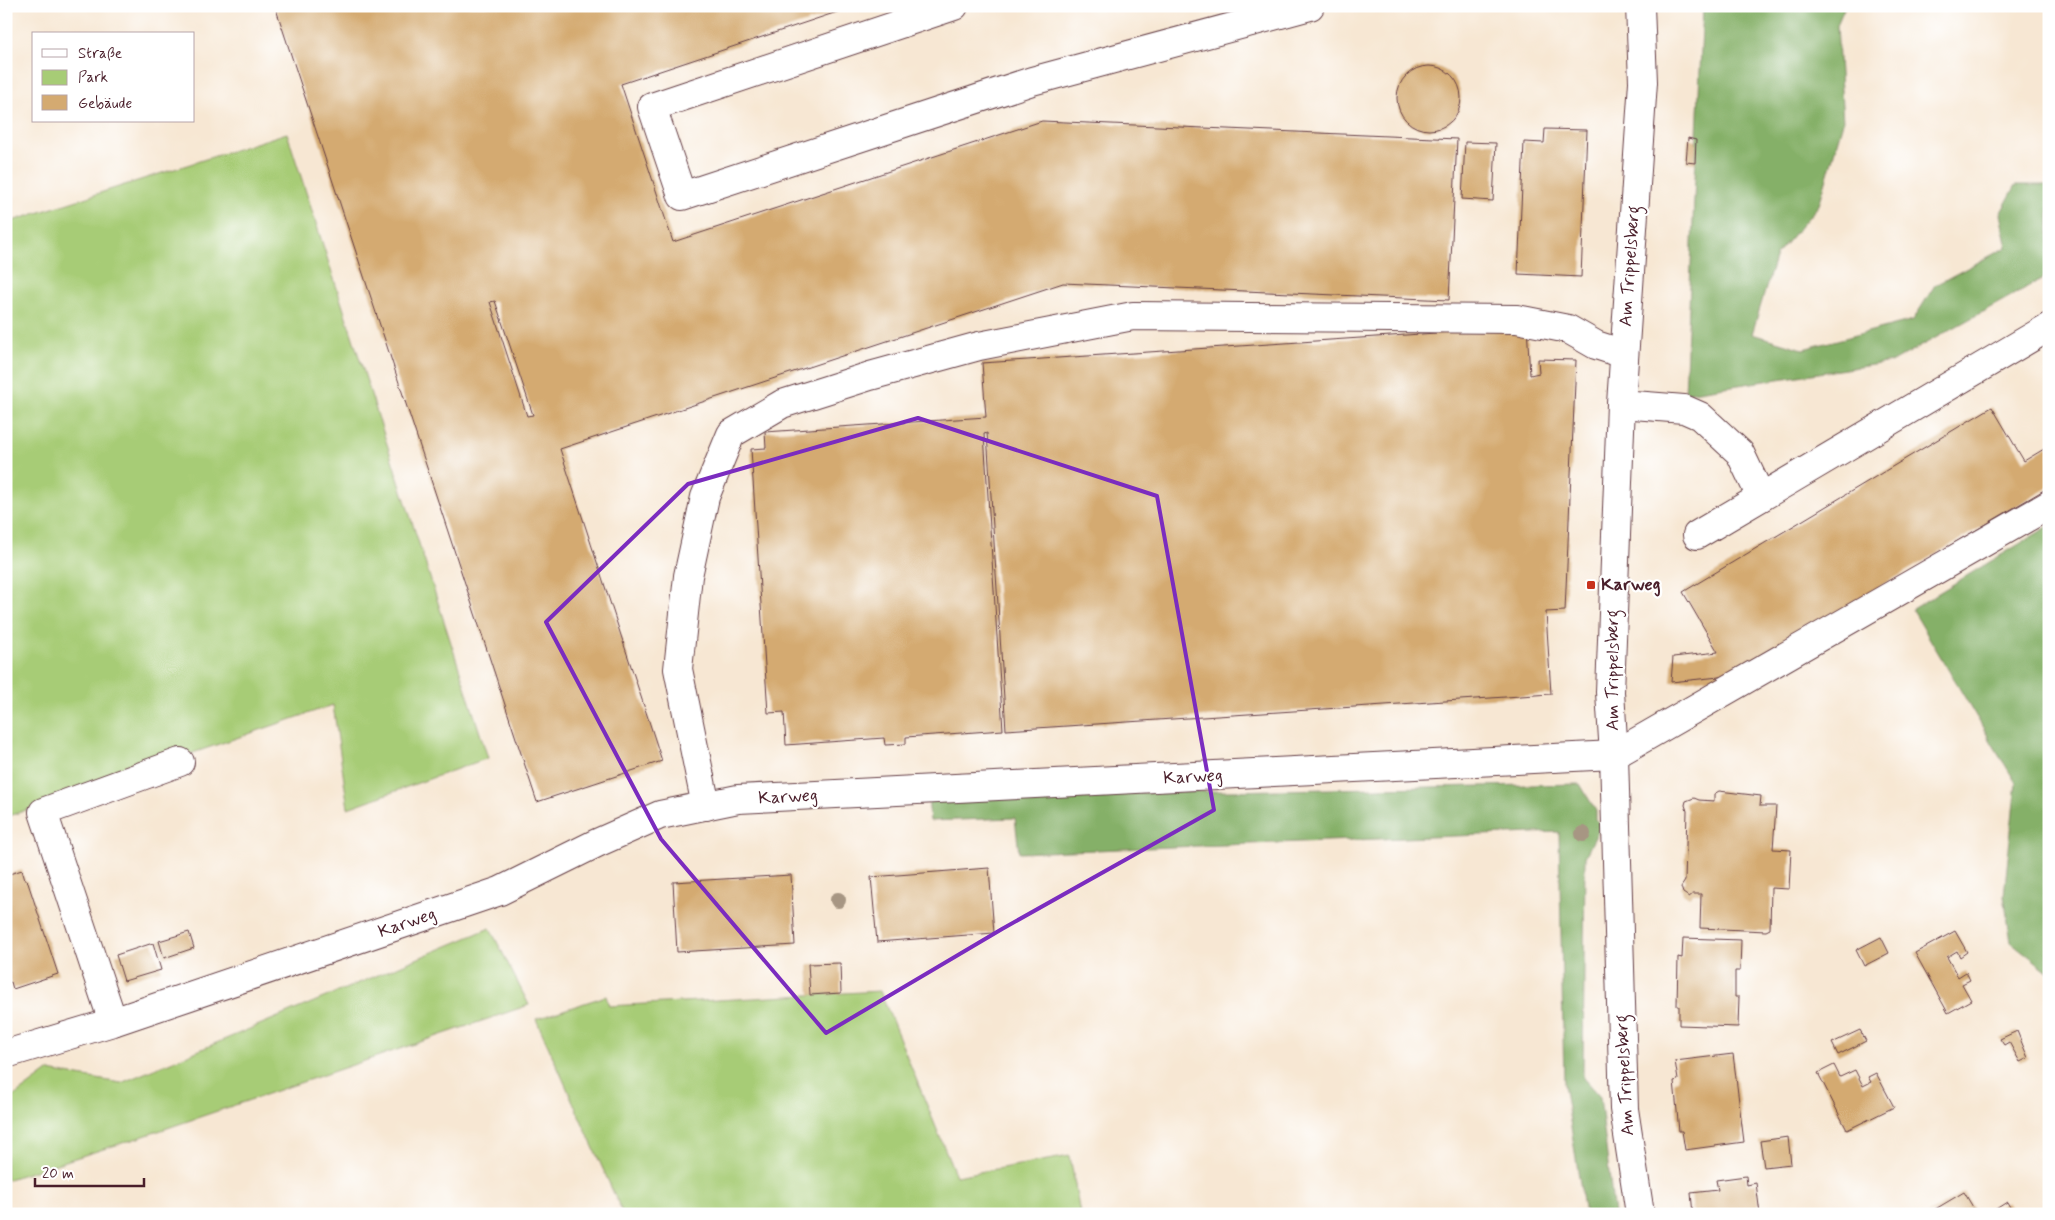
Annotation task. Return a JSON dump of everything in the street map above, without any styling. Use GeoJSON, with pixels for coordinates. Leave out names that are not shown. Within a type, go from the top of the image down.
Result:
{"type":"FeatureCollection","features":[{"type":"Feature","properties":{"kind":"street"},"geometry":{"type":"LineString","coordinates":[[954,6],[652,107],[682,196],[1032,80],[1310,6]]}},
{"type":"Feature","properties":{"kind":"street","name":"Am Trippelsberg"},"geometry":{"type":"LineString","coordinates":[[1640,6],[1644,82],[1621,404],[1610,692],[1614,755],[1624,1109],[1640,1214]]}},
{"type":"Feature","properties":{"kind":"street"},"geometry":{"type":"LineString","coordinates":[[706,806],[678,669],[688,576],[705,496],[731,434],[782,404],[870,376],[979,346],[1133,316],[1517,319],[1568,329],[1596,344],[1624,354]]}},
{"type":"Feature","properties":{"kind":"street"},"geometry":{"type":"LineString","coordinates":[[1697,535],[2049,327]]}},
{"type":"Feature","properties":{"kind":"street"},"geometry":{"type":"LineString","coordinates":[[1621,404],[1684,409],[1700,416],[1740,453],[1761,497]]}},
{"type":"Feature","properties":{"kind":"street"},"geometry":{"type":"LineString","coordinates":[[1614,755],[2049,505]]}},
{"type":"Feature","properties":{"kind":"street","name":"Karweg"},"geometry":{"type":"LineString","coordinates":[[6,1054],[113,1022],[500,891],[597,843],[660,815],[738,800],[1614,755]]}},
{"type":"Feature","properties":{"kind":"street"},"geometry":{"type":"LineString","coordinates":[[113,1022],[43,812],[180,762]]}},
{"type":"Feature","properties":{"kind":"highlighted area"},"geometry":{"type":"Polygon","coordinates":[[[918,418],[1157,496],[1214,810],[1002,929],[826,1033],[661,839],[546,622],[688,484],[918,418]]]}},
{"type":"Feature","properties":{"kind":"green space"},"geometry":{"type":"Polygon","coordinates":[[[1703,6],[1845,6],[1837,25],[1843,122],[1819,205],[1776,255],[1752,334],[1803,349],[1913,320],[1935,285],[2007,247],[2000,214],[2016,185],[2049,185],[2049,275],[1892,362],[1685,393],[1703,6]]]}},
{"type":"Feature","properties":{"kind":"green space"},"geometry":{"type":"Polygon","coordinates":[[[287,133],[488,758],[348,808],[333,705],[6,817],[6,223],[287,133]]]}},
{"type":"Feature","properties":{"kind":"green space"},"geometry":{"type":"Polygon","coordinates":[[[2049,526],[2049,972],[2011,942],[2004,895],[2016,783],[1912,609],[2049,526]]]}},
{"type":"Feature","properties":{"kind":"green space"},"geometry":{"type":"Polygon","coordinates":[[[1580,784],[1596,811],[1596,819],[1601,825],[1585,857],[1583,1078],[1600,1097],[1614,1214],[1585,1214],[1564,1084],[1559,832],[1019,853],[1015,818],[930,821],[928,797],[1580,784]]]}},
{"type":"Feature","properties":{"kind":"green space"},"geometry":{"type":"Polygon","coordinates":[[[490,928],[529,1005],[138,1138],[6,1180],[6,1102],[48,1071],[121,1083],[490,928]]]}},
{"type":"Feature","properties":{"kind":"green space"},"geometry":{"type":"Polygon","coordinates":[[[880,991],[956,1176],[1070,1156],[1080,1214],[623,1214],[536,1019],[606,996],[609,1006],[880,991]]]}},
{"type":"Feature","properties":{"kind":"building"},"geometry":{"type":"Polygon","coordinates":[[[275,6],[855,6],[621,84],[673,242],[1042,121],[1457,139],[1449,300],[1063,283],[560,449],[662,761],[537,802],[275,6]],[[495,301],[490,302],[527,416],[533,415],[495,301]]]}},
{"type":"Feature","properties":{"kind":"building"},"geometry":{"type":"Polygon","coordinates":[[[1429,66],[1447,72],[1455,80],[1461,98],[1455,116],[1447,124],[1429,130],[1411,124],[1403,116],[1397,98],[1403,80],[1411,72],[1429,66]]]}},
{"type":"Feature","properties":{"kind":"building"},"geometry":{"type":"Polygon","coordinates":[[[1545,129],[1587,130],[1581,277],[1518,274],[1524,142],[1544,143],[1545,129]]]}},
{"type":"Feature","properties":{"kind":"building"},"geometry":{"type":"Polygon","coordinates":[[[1688,138],[1696,140],[1695,163],[1686,162],[1688,138]]]}},
{"type":"Feature","properties":{"kind":"building"},"geometry":{"type":"Polygon","coordinates":[[[1465,142],[1496,143],[1493,201],[1462,199],[1465,142]]]}},
{"type":"Feature","properties":{"kind":"building"},"geometry":{"type":"Polygon","coordinates":[[[1527,327],[1530,375],[1539,373],[1538,359],[1576,360],[1565,611],[1546,612],[1551,694],[1006,730],[987,433],[984,434],[1003,730],[906,737],[906,744],[885,745],[884,738],[786,745],[784,712],[768,713],[751,449],[766,448],[765,432],[986,417],[982,363],[1527,327]]]}},
{"type":"Feature","properties":{"kind":"building"},"geometry":{"type":"Polygon","coordinates":[[[1992,407],[2024,461],[2049,446],[2049,487],[1729,676],[1671,682],[1673,657],[1718,652],[1683,592],[1992,407]]]}},
{"type":"Feature","properties":{"kind":"building"},"geometry":{"type":"Polygon","coordinates":[[[1719,791],[1761,796],[1760,806],[1776,806],[1773,849],[1791,850],[1789,889],[1771,888],[1770,929],[1766,931],[1700,928],[1701,894],[1693,894],[1689,897],[1683,893],[1681,887],[1685,881],[1686,801],[1694,798],[1714,801],[1714,794],[1719,791]]]}},
{"type":"Feature","properties":{"kind":"building"},"geometry":{"type":"Polygon","coordinates":[[[989,868],[994,933],[877,942],[871,877],[989,868]]]}},
{"type":"Feature","properties":{"kind":"building"},"geometry":{"type":"Polygon","coordinates":[[[22,870],[58,974],[13,989],[11,982],[6,984],[6,875],[22,870]]]}},
{"type":"Feature","properties":{"kind":"building"},"geometry":{"type":"Polygon","coordinates":[[[791,875],[795,945],[677,952],[673,882],[791,875]]]}},
{"type":"Feature","properties":{"kind":"building"},"geometry":{"type":"Polygon","coordinates":[[[1955,931],[1967,952],[1960,957],[1957,951],[1947,957],[1958,977],[1966,972],[1970,980],[1962,984],[1971,1000],[1948,1013],[1915,953],[1955,931]]]}},
{"type":"Feature","properties":{"kind":"building"},"geometry":{"type":"Polygon","coordinates":[[[189,932],[194,948],[164,958],[159,941],[189,932]]]}},
{"type":"Feature","properties":{"kind":"building"},"geometry":{"type":"Polygon","coordinates":[[[1881,937],[1889,953],[1864,966],[1856,950],[1881,937]]]}},
{"type":"Feature","properties":{"kind":"building"},"geometry":{"type":"Polygon","coordinates":[[[1683,938],[1741,940],[1740,971],[1735,971],[1735,997],[1739,997],[1738,1027],[1679,1025],[1679,1006],[1677,1006],[1678,957],[1682,958],[1683,938]]]}},
{"type":"Feature","properties":{"kind":"building"},"geometry":{"type":"Polygon","coordinates":[[[153,943],[161,970],[124,981],[116,955],[153,943]]]}},
{"type":"Feature","properties":{"kind":"building"},"geometry":{"type":"Polygon","coordinates":[[[840,963],[841,993],[810,995],[808,964],[840,963]]]}},
{"type":"Feature","properties":{"kind":"building"},"geometry":{"type":"Polygon","coordinates":[[[1860,1030],[1866,1041],[1838,1055],[1832,1043],[1860,1030]]]}},
{"type":"Feature","properties":{"kind":"building"},"geometry":{"type":"Polygon","coordinates":[[[2017,1031],[2028,1058],[2020,1062],[2009,1042],[2004,1045],[2000,1039],[2017,1031]]]}},
{"type":"Feature","properties":{"kind":"building"},"geometry":{"type":"Polygon","coordinates":[[[1733,1054],[1744,1142],[1685,1150],[1682,1131],[1679,1131],[1674,1081],[1678,1080],[1675,1061],[1733,1054]]]}},
{"type":"Feature","properties":{"kind":"building"},"geometry":{"type":"Polygon","coordinates":[[[1834,1065],[1840,1077],[1855,1070],[1863,1086],[1871,1082],[1868,1077],[1876,1073],[1894,1107],[1847,1130],[1818,1073],[1834,1065]]]}},
{"type":"Feature","properties":{"kind":"building"},"geometry":{"type":"Polygon","coordinates":[[[1788,1137],[1791,1164],[1764,1167],[1760,1141],[1788,1137]]]}},
{"type":"Feature","properties":{"kind":"building"},"geometry":{"type":"Polygon","coordinates":[[[1746,1176],[1747,1185],[1756,1183],[1760,1214],[1693,1214],[1691,1193],[1718,1190],[1716,1180],[1746,1176]]]}},
{"type":"Feature","properties":{"kind":"building"},"geometry":{"type":"Polygon","coordinates":[[[1964,1192],[1977,1214],[1927,1214],[1964,1192]]]}},
{"type":"Feature","properties":{"kind":"building"},"geometry":{"type":"Polygon","coordinates":[[[2007,1202],[2014,1214],[1988,1214],[2007,1202]]]}},
{"type":"Feature","properties":{"kind":"place","name":"Karweg"},"geometry":{"type":"Point","coordinates":[1591,585]}}]}
